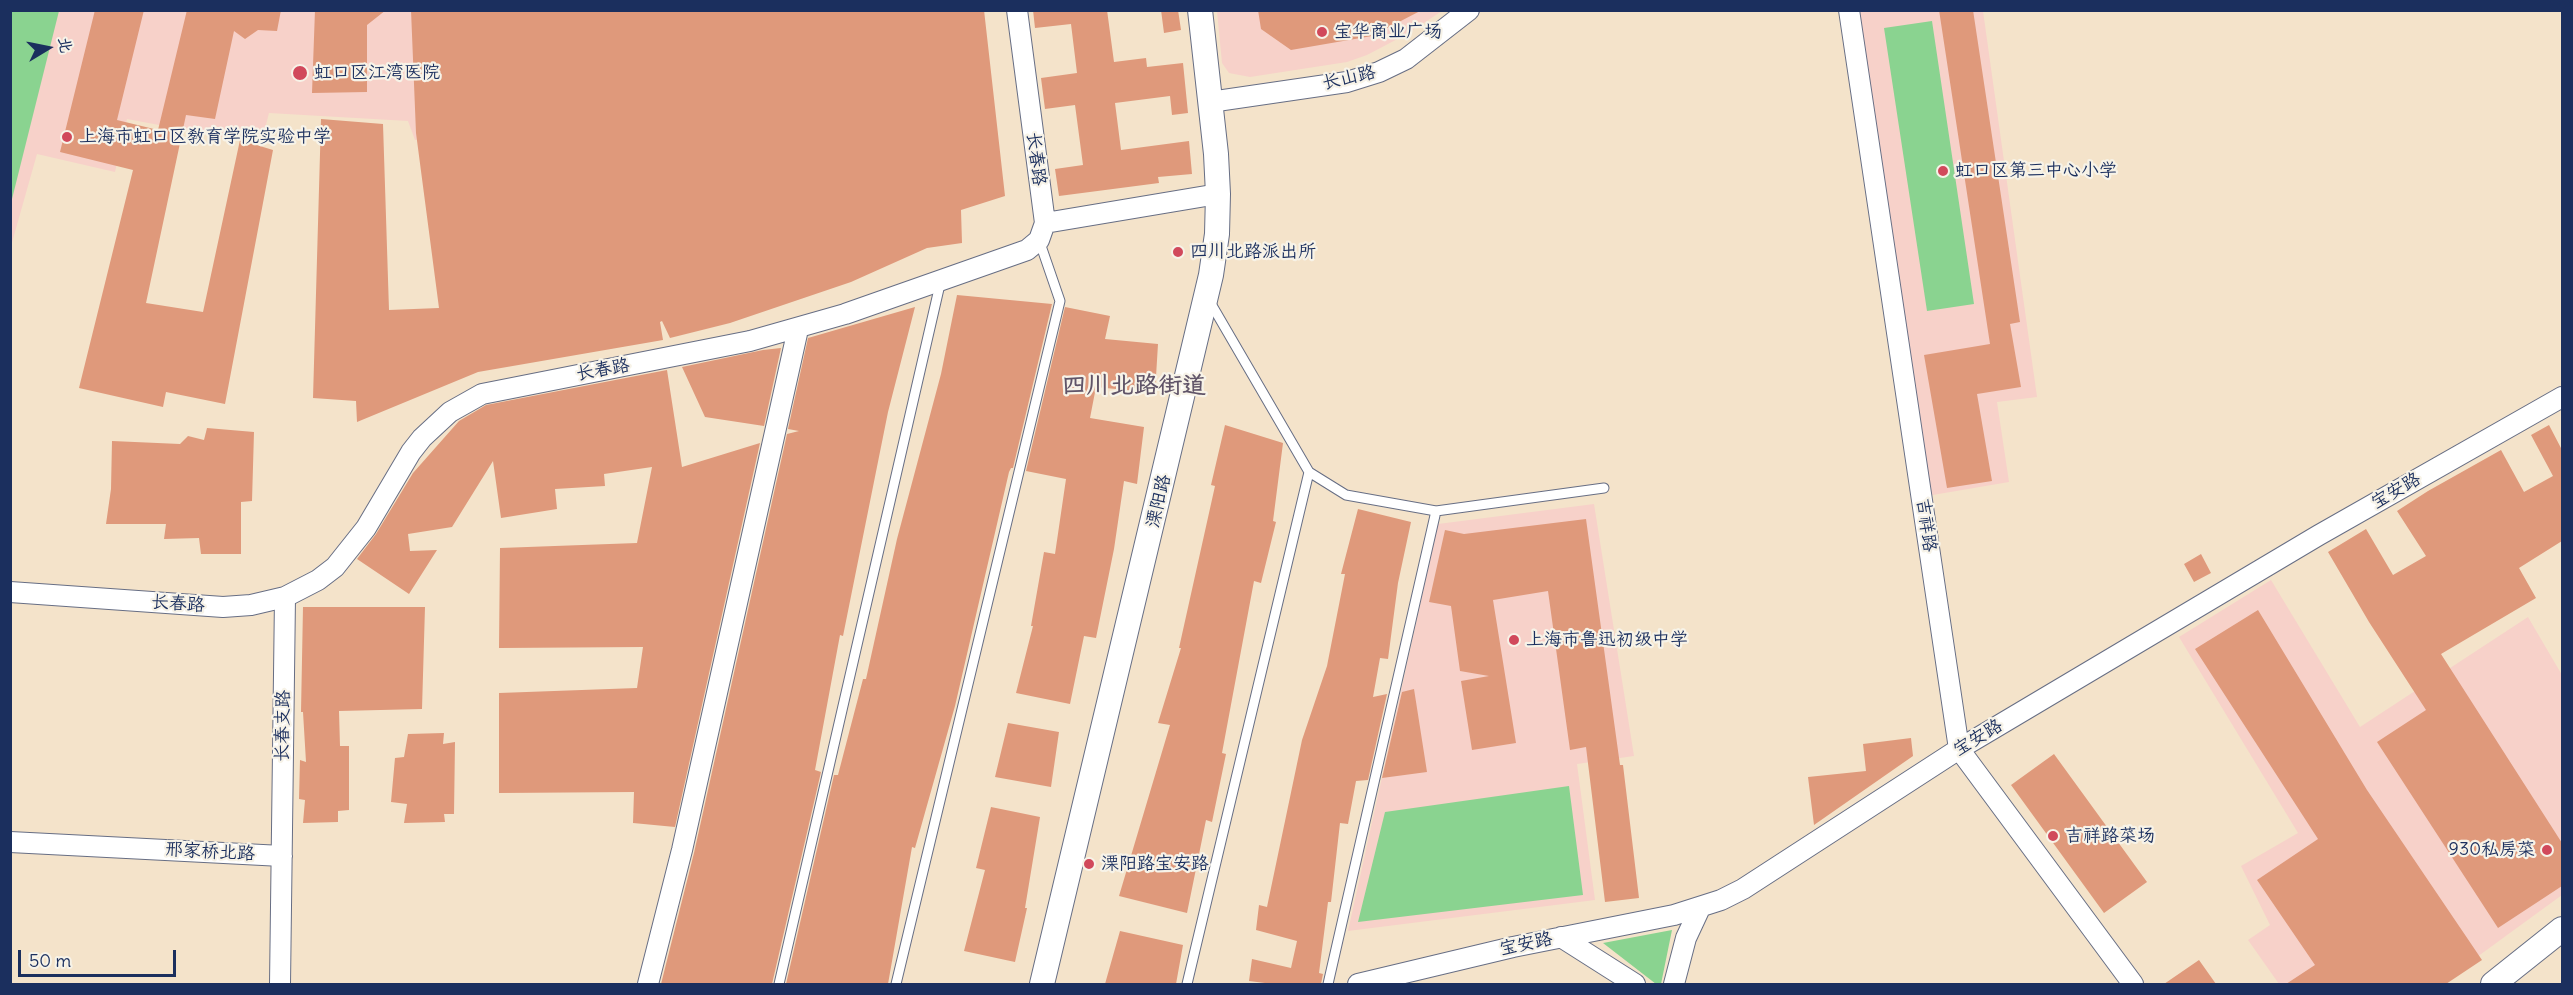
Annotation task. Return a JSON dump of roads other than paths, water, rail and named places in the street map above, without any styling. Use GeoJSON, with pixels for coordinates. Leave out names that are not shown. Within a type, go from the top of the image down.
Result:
{"type":"FeatureCollection","features":[{"type":"Feature","properties":{"kind":"street","name":"长春路"},"geometry":{"type":"LineString","coordinates":[[10,592],[223,607],[251,605],[285,597],[318,580],[335,567],[366,528],[411,452],[422,438],[450,412],[467,401],[498,389],[707,351],[798,328],[1027,250],[1042,232],[1017,10]]}},
{"type":"Feature","properties":{"kind":"street","name":"溧阳路"},"geometry":{"type":"LineString","coordinates":[[1042,984],[1206,296],[1217,234],[1218,194],[1200,10]]}},
{"type":"Feature","properties":{"kind":"street","name":"长山路"},"geometry":{"type":"LineString","coordinates":[[1210,102],[1347,82],[1379,72],[1406,59],[1469,10]]}},
{"type":"Feature","properties":{"kind":"street","name":"吉祥路"},"geometry":{"type":"LineString","coordinates":[[1849,10],[1959,749],[2133,984]]}},
{"type":"Feature","properties":{"kind":"street"},"geometry":{"type":"LineString","coordinates":[[1042,232],[1218,194]]}},
{"type":"Feature","properties":{"kind":"street"},"geometry":{"type":"LineString","coordinates":[[648,984],[682,850],[798,328]]}},
{"type":"Feature","properties":{"kind":"street","name":"宝安路"},"geometry":{"type":"LineString","coordinates":[[1358,984],[1459,958],[1700,908],[1743,889],[1959,749],[2319,535],[2562,397]]}},
{"type":"Feature","properties":{"kind":"street","name":"长春支路"},"geometry":{"type":"LineString","coordinates":[[282,855],[285,597]]}},
{"type":"Feature","properties":{"kind":"street","name":"邢家桥北路"},"geometry":{"type":"LineString","coordinates":[[10,842],[282,855],[280,984]]}},
{"type":"Feature","properties":{"kind":"street"},"geometry":{"type":"LineString","coordinates":[[1674,984],[1686,938],[1700,908]]}},
{"type":"Feature","properties":{"kind":"street"},"geometry":{"type":"LineString","coordinates":[[2493,984],[2562,929]]}},
{"type":"Feature","properties":{"kind":"street"},"geometry":{"type":"LineString","coordinates":[[1561,937],[1635,984]]}},
{"type":"Feature","properties":{"kind":"lane"},"geometry":{"type":"LineString","coordinates":[[896,984],[1060,301],[1042,232]]}},
{"type":"Feature","properties":{"kind":"lane"},"geometry":{"type":"LineString","coordinates":[[779,984],[941,280]]}},
{"type":"Feature","properties":{"kind":"lane"},"geometry":{"type":"LineString","coordinates":[[1206,296],[1309,472],[1347,495],[1436,511],[1604,488]]}},
{"type":"Feature","properties":{"kind":"lane"},"geometry":{"type":"LineString","coordinates":[[1187,984],[1309,472]]}},
{"type":"Feature","properties":{"kind":"lane"},"geometry":{"type":"LineString","coordinates":[[1328,984],[1436,511]]}},
{"type":"Feature","properties":{"kind":"place","name":"宝华商业广场"},"geometry":{"type":"Point","coordinates":[1322,32]}},
{"type":"Feature","properties":{"kind":"place","name":"虹口区江湾医院"},"geometry":{"type":"Point","coordinates":[300,73]}},
{"type":"Feature","properties":{"kind":"place","name":"上海市虹口区教育学院实验中学"},"geometry":{"type":"Point","coordinates":[67,137]}},
{"type":"Feature","properties":{"kind":"place","name":"虹口区第三中心小学"},"geometry":{"type":"Point","coordinates":[1943,171]}},
{"type":"Feature","properties":{"kind":"place","name":"四川北路派出所"},"geometry":{"type":"Point","coordinates":[1178,252]}},
{"type":"Feature","properties":{"kind":"place","name":"上海市鲁迅初级中学"},"geometry":{"type":"Point","coordinates":[1514,640]}},
{"type":"Feature","properties":{"kind":"place","name":"吉祥路菜场"},"geometry":{"type":"Point","coordinates":[2053,836]}},
{"type":"Feature","properties":{"kind":"place","name":"930私房菜"},"geometry":{"type":"Point","coordinates":[2547,850]}},
{"type":"Feature","properties":{"kind":"place","name":"溧阳路宝安路"},"geometry":{"type":"Point","coordinates":[1089,864]}},
{"type":"Feature","properties":{"kind":"district","name":"四川北路街道"},"geometry":{"type":"Point","coordinates":[1134,386]}}]}
